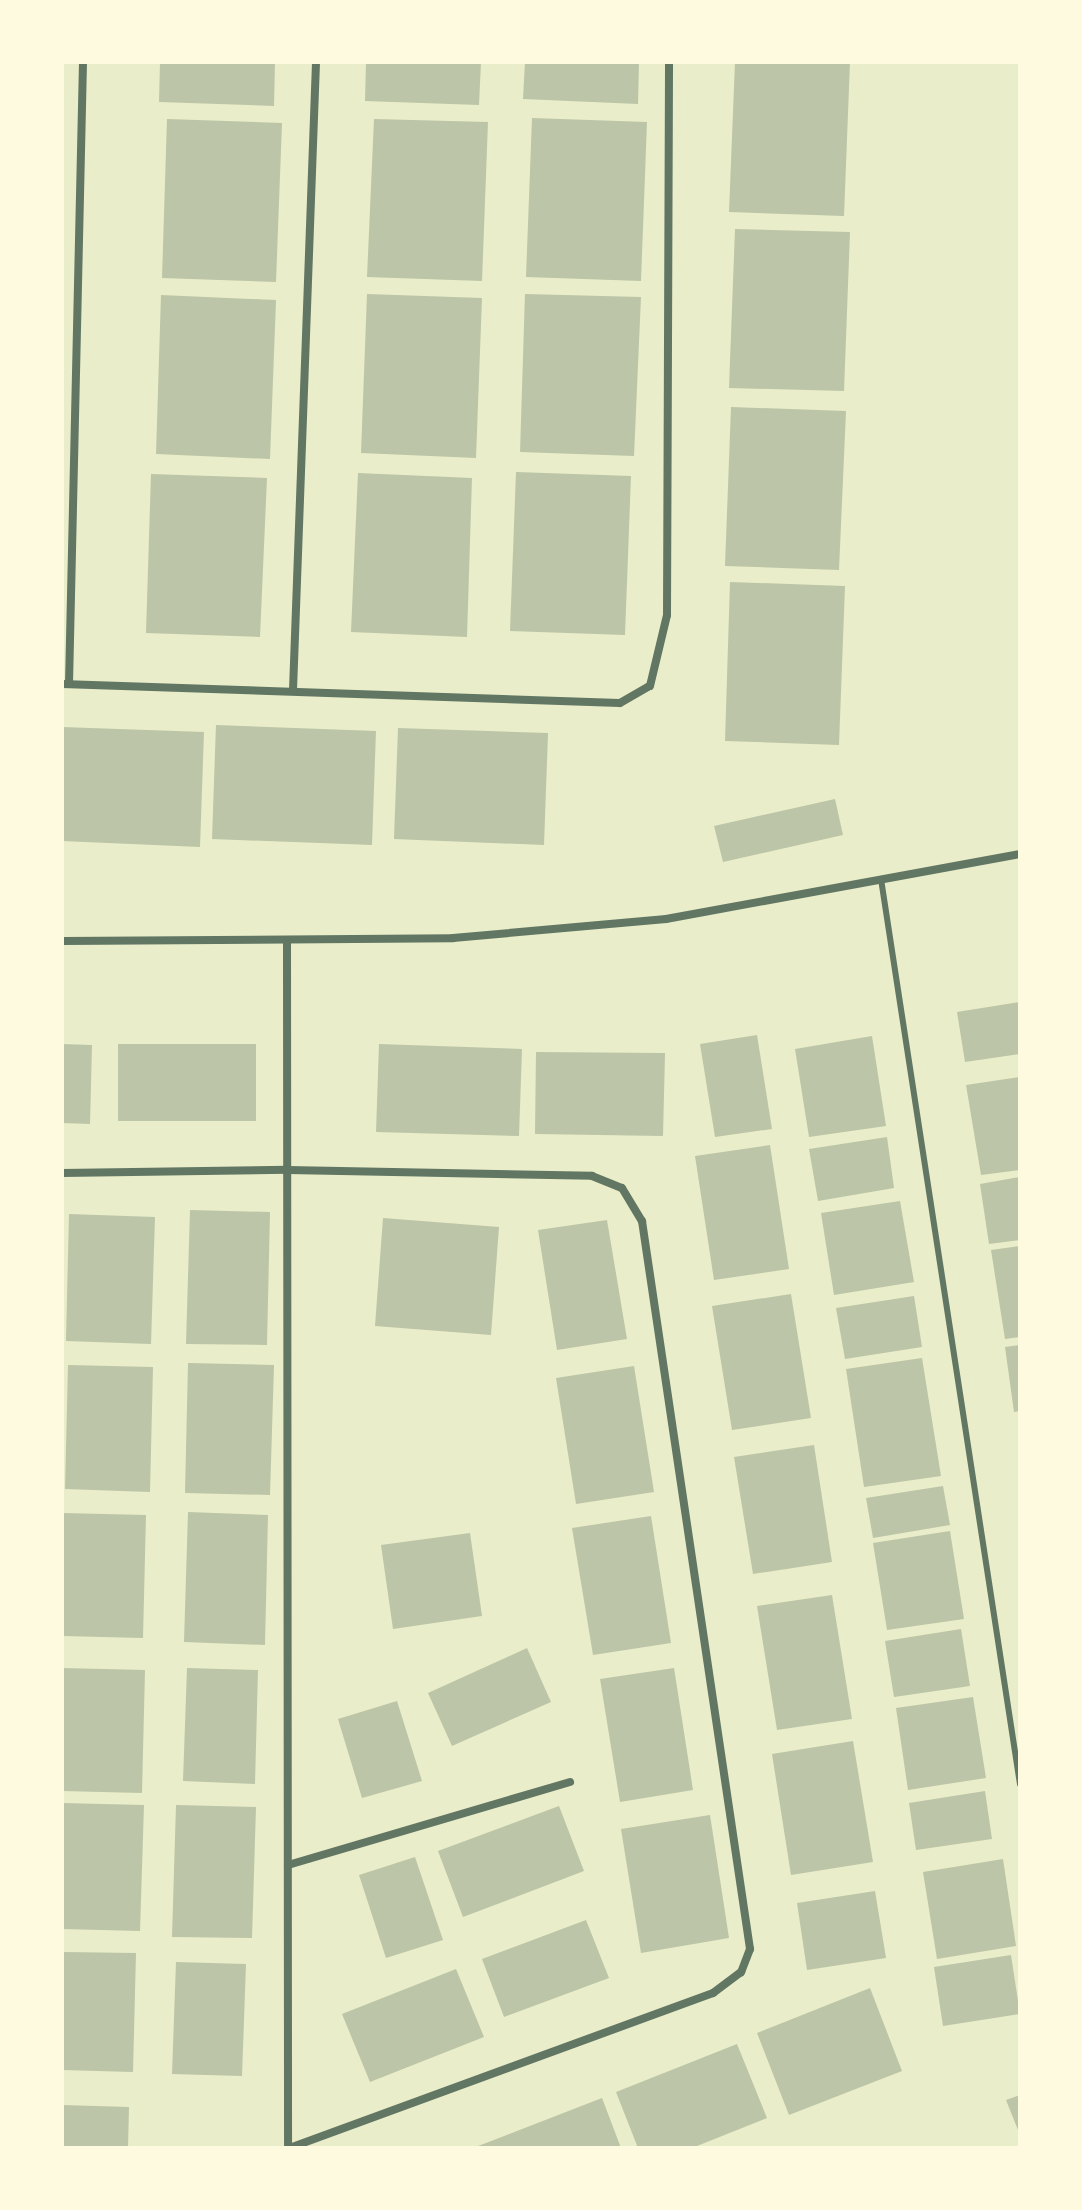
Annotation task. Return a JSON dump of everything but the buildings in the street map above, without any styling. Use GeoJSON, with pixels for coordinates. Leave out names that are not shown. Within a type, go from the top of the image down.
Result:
{"type":"FeatureCollection","features":[{"type":"Feature","properties":{"kind":"street"},"geometry":{"type":"LineString","coordinates":[[83,62],[66,684],[620,703],[650,686],[667,615],[669,62]]}},
{"type":"Feature","properties":{"kind":"street"},"geometry":{"type":"LineString","coordinates":[[293,690],[316,62]]}},
{"type":"Feature","properties":{"kind":"street"},"geometry":{"type":"LineString","coordinates":[[62,941],[287,942],[453,938],[666,919],[1020,854]]}},
{"type":"Feature","properties":{"kind":"street"},"geometry":{"type":"LineString","coordinates":[[62,1173],[288,1170],[592,1176],[622,1188],[642,1221],[750,1949],[741,1972],[713,1993],[288,2148],[288,1170],[287,942]]}},
{"type":"Feature","properties":{"kind":"street"},"geometry":{"type":"LineString","coordinates":[[288,1865],[570,1782]]}},
{"type":"Feature","properties":{"kind":"lane"},"geometry":{"type":"LineString","coordinates":[[881,879],[1020,1784]]}}]}
